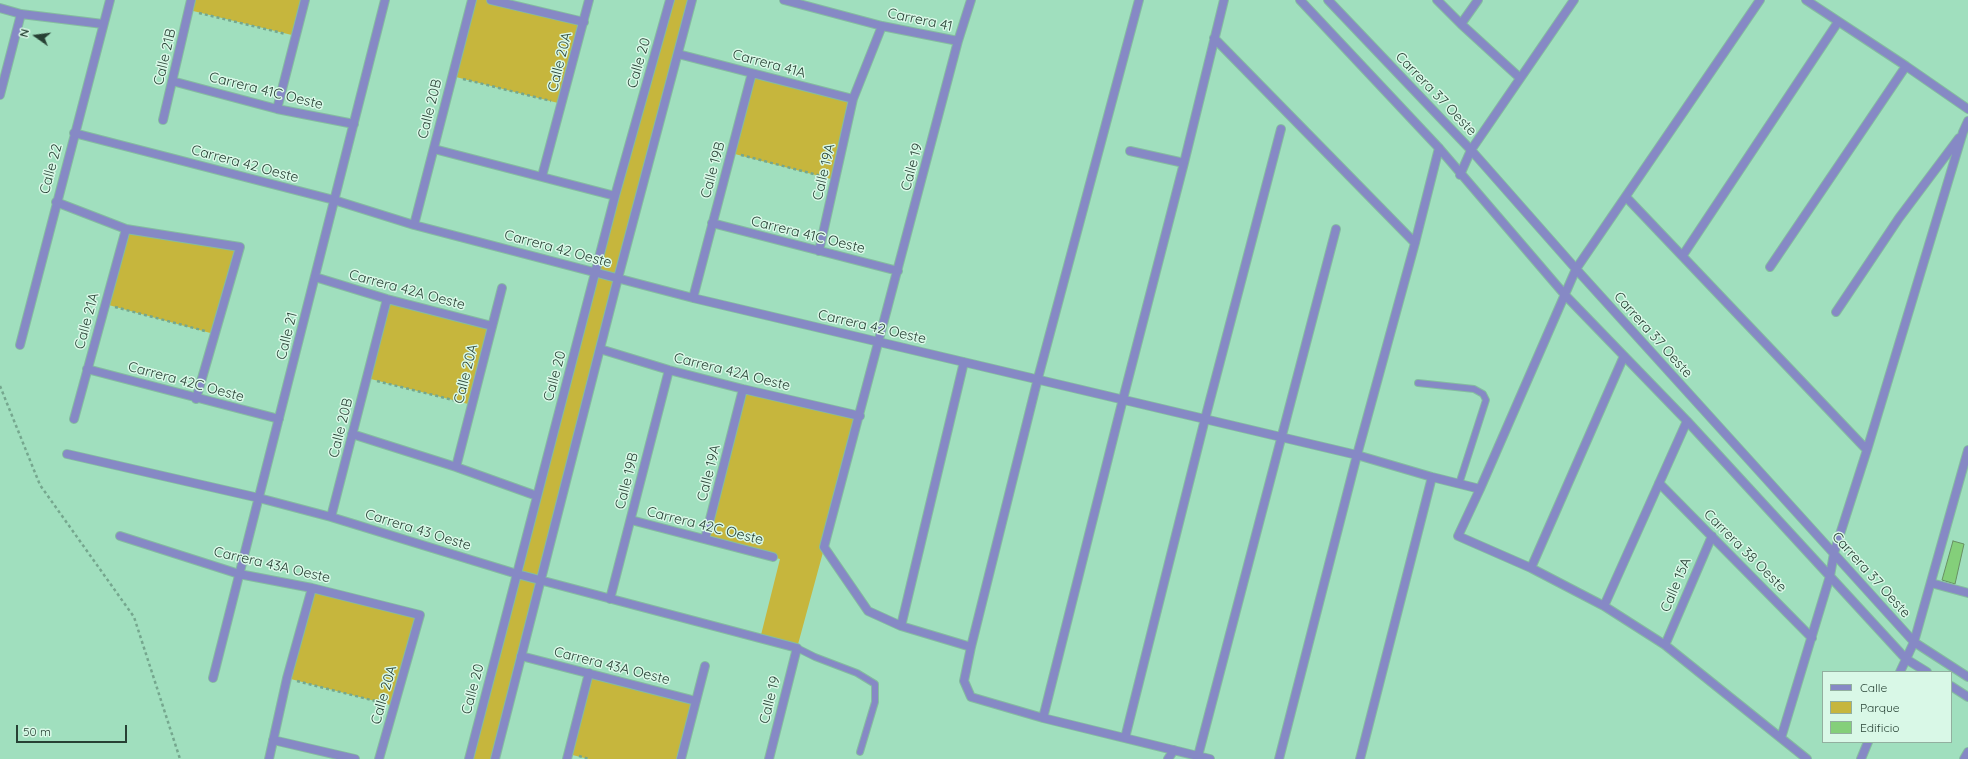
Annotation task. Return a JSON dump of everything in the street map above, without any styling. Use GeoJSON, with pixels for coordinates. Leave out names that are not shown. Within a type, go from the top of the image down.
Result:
{"type":"FeatureCollection","features":[{"type":"Feature","properties":{"kind":"street","name":"Calle 22"},"geometry":{"type":"LineString","coordinates":[[20,345],[74,133],[110,0]]}},
{"type":"Feature","properties":{"kind":"street","name":"Calle 21B"},"geometry":{"type":"LineString","coordinates":[[163,120],[191,0]]}},
{"type":"Feature","properties":{"kind":"street"},"geometry":{"type":"LineString","coordinates":[[277,109],[305,0]]}},
{"type":"Feature","properties":{"kind":"street","name":"Calle 21"},"geometry":{"type":"LineString","coordinates":[[213,678],[385,0]]}},
{"type":"Feature","properties":{"kind":"street","name":"Calle 20B"},"geometry":{"type":"LineString","coordinates":[[414,225],[472,0]]}},
{"type":"Feature","properties":{"kind":"street"},"geometry":{"type":"LineString","coordinates":[[491,0],[584,22]]}},
{"type":"Feature","properties":{"kind":"street","name":"Calle 20A"},"geometry":{"type":"LineString","coordinates":[[542,176],[590,0]]}},
{"type":"Feature","properties":{"kind":"street","name":"Calle 20"},"geometry":{"type":"LineString","coordinates":[[469,759],[615,196],[670,0]]}},
{"type":"Feature","properties":{"kind":"street"},"geometry":{"type":"LineString","coordinates":[[495,759],[618,278],[692,0]]}},
{"type":"Feature","properties":{"kind":"street","name":"Carrera 41"},"geometry":{"type":"LineString","coordinates":[[784,0],[882,26],[958,41]]}},
{"type":"Feature","properties":{"kind":"street","name":"Calle 19"},"geometry":{"type":"LineString","coordinates":[[971,0],[958,41],[880,342],[824,547],[868,611],[901,626],[971,647]]}},
{"type":"Feature","properties":{"kind":"street"},"geometry":{"type":"LineString","coordinates":[[1139,0],[1038,378],[971,647],[964,681],[971,696],[1043,718],[1210,759]]}},
{"type":"Feature","properties":{"kind":"street"},"geometry":{"type":"LineString","coordinates":[[1043,718],[1224,0]]}},
{"type":"Feature","properties":{"kind":"street"},"geometry":{"type":"LineString","coordinates":[[1300,0],[1439,148],[1460,175],[1565,295],[1687,421],[1906,659],[1925,671]]}},
{"type":"Feature","properties":{"kind":"street","name":"Carrera 37 Oeste"},"geometry":{"type":"LineString","coordinates":[[1328,0],[1471,150],[1576,269],[1914,642],[1968,677]]}},
{"type":"Feature","properties":{"kind":"street"},"geometry":{"type":"LineString","coordinates":[[1437,0],[1520,78]]}},
{"type":"Feature","properties":{"kind":"street"},"geometry":{"type":"LineString","coordinates":[[1461,24],[1478,0]]}},
{"type":"Feature","properties":{"kind":"street"},"geometry":{"type":"LineString","coordinates":[[1460,175],[1471,150],[1574,0]]}},
{"type":"Feature","properties":{"kind":"street"},"geometry":{"type":"LineString","coordinates":[[1760,0],[1576,269],[1458,536],[1532,568],[1604,606],[1665,645],[1807,759]]}},
{"type":"Feature","properties":{"kind":"street"},"geometry":{"type":"LineString","coordinates":[[1806,0],[1968,109]]}},
{"type":"Feature","properties":{"kind":"street"},"geometry":{"type":"LineString","coordinates":[[0,8],[21,14],[103,24]]}},
{"type":"Feature","properties":{"kind":"street"},"geometry":{"type":"LineString","coordinates":[[1,90],[21,14]]}},
{"type":"Feature","properties":{"kind":"street"},"geometry":{"type":"LineString","coordinates":[[1683,255],[1838,22]]}},
{"type":"Feature","properties":{"kind":"street","name":"Calle 19A"},"geometry":{"type":"LineString","coordinates":[[820,251],[853,99],[882,26]]}},
{"type":"Feature","properties":{"kind":"street"},"geometry":{"type":"LineString","coordinates":[[1214,38],[1415,243]]}},
{"type":"Feature","properties":{"kind":"street","name":"Carrera 41A"},"geometry":{"type":"LineString","coordinates":[[678,54],[853,99]]}},
{"type":"Feature","properties":{"kind":"street"},"geometry":{"type":"LineString","coordinates":[[1770,267],[1906,66]]}},
{"type":"Feature","properties":{"kind":"street","name":"Calle 19B"},"geometry":{"type":"LineString","coordinates":[[693,298],[752,73]]}},
{"type":"Feature","properties":{"kind":"street","name":"Carrera 41C Oeste"},"geometry":{"type":"LineString","coordinates":[[172,81],[277,109],[354,124]]}},
{"type":"Feature","properties":{"kind":"street"},"geometry":{"type":"LineString","coordinates":[[1781,738],[1830,576],[1834,553],[1867,450],[1963,132],[1968,121]]}},
{"type":"Feature","properties":{"kind":"street"},"geometry":{"type":"LineString","coordinates":[[1125,738],[1205,418],[1281,129]]}},
{"type":"Feature","properties":{"kind":"street"},"geometry":{"type":"LineString","coordinates":[[1836,312],[1899,218],[1963,132]]}},
{"type":"Feature","properties":{"kind":"street","name":"Carrera 42 Oeste"},"geometry":{"type":"LineString","coordinates":[[74,133],[334,200],[414,225],[693,298],[1205,418],[1280,438],[1357,455],[1432,477],[1480,489]]}},
{"type":"Feature","properties":{"kind":"street"},"geometry":{"type":"LineString","coordinates":[[1279,759],[1357,455],[1415,243],[1439,148]]}},
{"type":"Feature","properties":{"kind":"street"},"geometry":{"type":"LineString","coordinates":[[434,149],[615,196]]}},
{"type":"Feature","properties":{"kind":"street"},"geometry":{"type":"LineString","coordinates":[[1130,151],[1184,163]]}},
{"type":"Feature","properties":{"kind":"street"},"geometry":{"type":"LineString","coordinates":[[1626,197],[1683,255],[1867,450]]}},
{"type":"Feature","properties":{"kind":"street"},"geometry":{"type":"LineString","coordinates":[[56,202],[126,229],[240,247],[196,399]]}},
{"type":"Feature","properties":{"kind":"street","name":"Carrera 41C Oeste"},"geometry":{"type":"LineString","coordinates":[[712,223],[898,271]]}},
{"type":"Feature","properties":{"kind":"street","name":"Calle 21A"},"geometry":{"type":"LineString","coordinates":[[74,419],[126,229]]}},
{"type":"Feature","properties":{"kind":"street"},"geometry":{"type":"LineString","coordinates":[[1198,756],[1280,438],[1336,229]]}},
{"type":"Feature","properties":{"kind":"street","name":"Carrera 42A Oeste"},"geometry":{"type":"LineString","coordinates":[[315,277],[387,299],[492,326]]}},
{"type":"Feature","properties":{"kind":"street","name":"Calle 20A"},"geometry":{"type":"LineString","coordinates":[[456,467],[502,288]]}},
{"type":"Feature","properties":{"kind":"street","name":"Calle 20B"},"geometry":{"type":"LineString","coordinates":[[331,517],[387,299]]}},
{"type":"Feature","properties":{"kind":"street","name":"Carrera 42A Oeste"},"geometry":{"type":"LineString","coordinates":[[600,349],[743,390],[860,416]]}},
{"type":"Feature","properties":{"kind":"street"},"geometry":{"type":"LineString","coordinates":[[1532,568],[1624,356]]}},
{"type":"Feature","properties":{"kind":"street"},"geometry":{"type":"LineString","coordinates":[[901,626],[964,362]]}},
{"type":"Feature","properties":{"kind":"street","name":"Carrera 42C Oeste"},"geometry":{"type":"LineString","coordinates":[[87,369],[196,399],[279,419]]}},
{"type":"Feature","properties":{"kind":"street","name":"Calle 19B"},"geometry":{"type":"LineString","coordinates":[[610,599],[669,370]]}},
{"type":"Feature","properties":{"kind":"street","name":"Calle 19A"},"geometry":{"type":"LineString","coordinates":[[705,539],[743,390]]}},
{"type":"Feature","properties":{"kind":"street"},"geometry":{"type":"LineString","coordinates":[[1604,606],[1687,421]]}},
{"type":"Feature","properties":{"kind":"street"},"geometry":{"type":"LineString","coordinates":[[352,434],[456,467],[537,496]]}},
{"type":"Feature","properties":{"kind":"street"},"geometry":{"type":"LineString","coordinates":[[1900,671],[1914,642],[1968,450]]}},
{"type":"Feature","properties":{"kind":"street","name":"Carrera 43 Oeste"},"geometry":{"type":"LineString","coordinates":[[67,454],[259,498],[331,517],[517,574],[797,648]]}},
{"type":"Feature","properties":{"kind":"street"},"geometry":{"type":"LineString","coordinates":[[1360,759],[1432,477]]}},
{"type":"Feature","properties":{"kind":"street","name":"Carrera 38 Oeste"},"geometry":{"type":"LineString","coordinates":[[1659,483],[1812,638]]}},
{"type":"Feature","properties":{"kind":"street","name":"Carrera 42C Oeste"},"geometry":{"type":"LineString","coordinates":[[631,520],[773,556]]}},
{"type":"Feature","properties":{"kind":"street","name":"Carrera 43A Oeste"},"geometry":{"type":"LineString","coordinates":[[120,536],[239,574],[312,588],[420,615]]}},
{"type":"Feature","properties":{"kind":"street","name":"Calle 15A"},"geometry":{"type":"LineString","coordinates":[[1665,645],[1712,536]]}},
{"type":"Feature","properties":{"kind":"street"},"geometry":{"type":"LineString","coordinates":[[1931,583],[1968,593]]}},
{"type":"Feature","properties":{"kind":"street"},"geometry":{"type":"LineString","coordinates":[[268,759],[287,678],[312,588]]}},
{"type":"Feature","properties":{"kind":"street","name":"Calle 20A"},"geometry":{"type":"LineString","coordinates":[[380,759],[420,615]]}},
{"type":"Feature","properties":{"kind":"street","name":"Calle 19"},"geometry":{"type":"LineString","coordinates":[[769,759],[797,648]]}},
{"type":"Feature","properties":{"kind":"street","name":"Carrera 43A Oeste"},"geometry":{"type":"LineString","coordinates":[[521,656],[696,701]]}},
{"type":"Feature","properties":{"kind":"street"},"geometry":{"type":"LineString","coordinates":[[681,759],[705,666]]}},
{"type":"Feature","properties":{"kind":"street"},"geometry":{"type":"LineString","coordinates":[[567,759],[589,673]]}},
{"type":"Feature","properties":{"kind":"street"},"geometry":{"type":"LineString","coordinates":[[1952,687],[1968,697]]}},
{"type":"Feature","properties":{"kind":"street"},"geometry":{"type":"LineString","coordinates":[[273,740],[355,759]]}},
{"type":"Feature","properties":{"kind":"street"},"geometry":{"type":"LineString","coordinates":[[1861,759],[1868,743]]}},
{"type":"Feature","properties":{"kind":"street"},"geometry":{"type":"LineString","coordinates":[[1168,759],[1174,750]]}},
{"type":"Feature","properties":{"kind":"street"},"geometry":{"type":"LineString","coordinates":[[1964,759],[1968,752]]}},
{"type":"Feature","properties":{"kind":"lane"},"geometry":{"type":"LineString","coordinates":[[1418,383],[1474,389],[1483,394],[1486,400],[1459,484]]}},
{"type":"Feature","properties":{"kind":"lane"},"geometry":{"type":"LineString","coordinates":[[797,648],[815,657],[857,673],[875,684],[875,702],[860,752]]}},
{"type":"Feature","properties":{"kind":"path"},"geometry":{"type":"LineString","coordinates":[[189,10],[296,36]]}},
{"type":"Feature","properties":{"kind":"path"},"geometry":{"type":"LineString","coordinates":[[452,76],[562,104]]}},
{"type":"Feature","properties":{"kind":"path"},"geometry":{"type":"LineString","coordinates":[[731,152],[835,180]]}},
{"type":"Feature","properties":{"kind":"path"},"geometry":{"type":"LineString","coordinates":[[105,304],[214,334]]}},
{"type":"Feature","properties":{"kind":"path"},"geometry":{"type":"LineString","coordinates":[[367,378],[472,405]]}},
{"type":"Feature","properties":{"kind":"path"},"geometry":{"type":"LineString","coordinates":[[0,386],[40,485],[134,617],[180,759]]}},
{"type":"Feature","properties":{"kind":"path"},"geometry":{"type":"LineString","coordinates":[[287,678],[394,706]]}},
{"type":"Feature","properties":{"kind":"green space"},"geometry":{"type":"Polygon","coordinates":[[[191,0],[305,0],[296,36],[189,10],[191,0]]]}},
{"type":"Feature","properties":{"kind":"green space"},"geometry":{"type":"Polygon","coordinates":[[[472,0],[491,0],[584,22],[562,104],[452,76],[472,0]]]}},
{"type":"Feature","properties":{"kind":"green space"},"geometry":{"type":"Polygon","coordinates":[[[670,0],[692,0],[495,759],[469,759],[670,0]]]}},
{"type":"Feature","properties":{"kind":"green space"},"geometry":{"type":"Polygon","coordinates":[[[752,73],[853,99],[835,180],[731,153],[752,73]]]}},
{"type":"Feature","properties":{"kind":"green space"},"geometry":{"type":"Polygon","coordinates":[[[126,229],[240,247],[214,334],[105,304],[126,229]]]}},
{"type":"Feature","properties":{"kind":"green space"},"geometry":{"type":"Polygon","coordinates":[[[387,299],[492,326],[472,405],[367,378],[387,299]]]}},
{"type":"Feature","properties":{"kind":"green space"},"geometry":{"type":"Polygon","coordinates":[[[743,389],[860,416],[797,648],[760,639],[780,559],[705,539],[743,389]]]}},
{"type":"Feature","properties":{"kind":"green space"},"geometry":{"type":"Polygon","coordinates":[[[312,588],[420,615],[394,706],[287,678],[312,588]]]}},
{"type":"Feature","properties":{"kind":"green space"},"geometry":{"type":"Polygon","coordinates":[[[589,673],[696,701],[681,759],[589,759],[568,754],[589,673]]]}},
{"type":"Feature","properties":{"kind":"building"},"geometry":{"type":"Polygon","coordinates":[[[1953,541],[1964,544],[1955,584],[1942,580],[1953,541]]]}}]}
